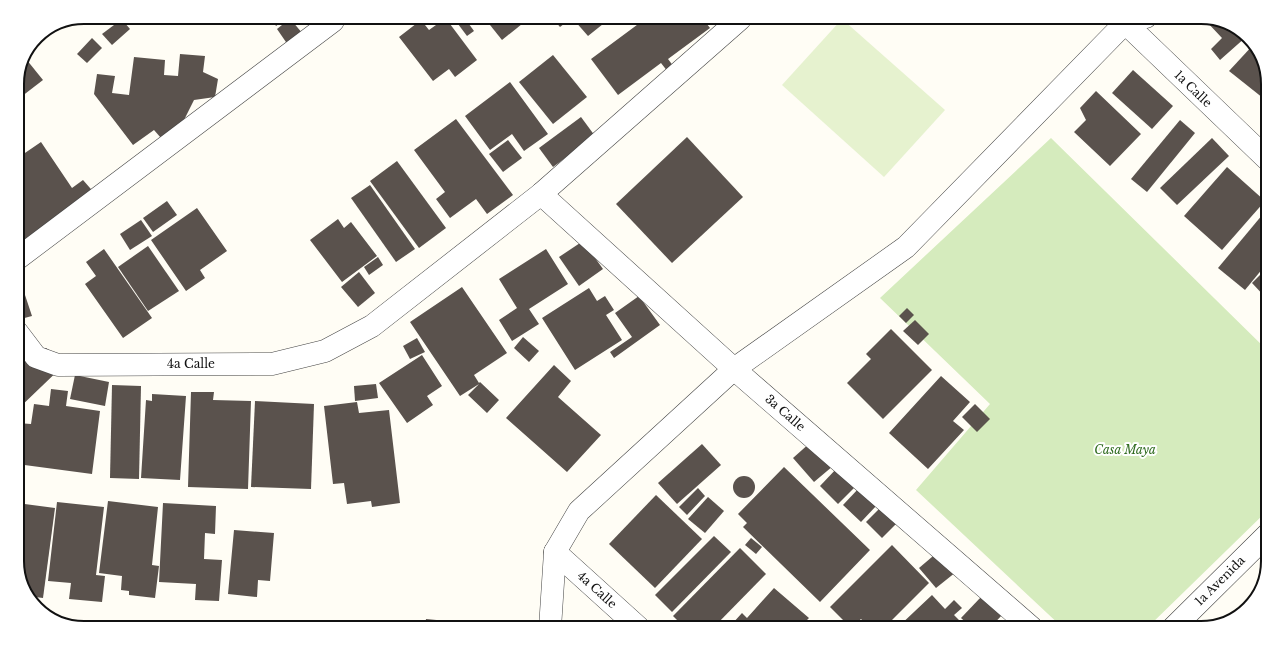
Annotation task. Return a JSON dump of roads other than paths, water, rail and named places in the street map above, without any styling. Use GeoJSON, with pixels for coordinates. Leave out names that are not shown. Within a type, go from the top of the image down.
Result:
{"type":"FeatureCollection","features":[{"type":"Feature","properties":{"kind":"street"},"geometry":{"type":"LineString","coordinates":[[24,254],[329,24]]}},
{"type":"Feature","properties":{"kind":"street","name":"4a Calle"},"geometry":{"type":"LineString","coordinates":[[24,341],[36,357],[58,365],[272,364],[325,351],[372,326],[541,194],[728,24]]}},
{"type":"Feature","properties":{"kind":"street"},"geometry":{"type":"LineString","coordinates":[[550,621],[555,552],[579,511],[734,369],[906,247],[1118,24]]}},
{"type":"Feature","properties":{"kind":"street","name":"1a Calle"},"geometry":{"type":"LineString","coordinates":[[1128,24],[1261,153]]}},
{"type":"Feature","properties":{"kind":"street","name":"3a Calle"},"geometry":{"type":"LineString","coordinates":[[541,194],[734,369],[1024,621]]}},
{"type":"Feature","properties":{"kind":"street","name":"1a Avenida"},"geometry":{"type":"LineString","coordinates":[[1179,621],[1261,541]]}},
{"type":"Feature","properties":{"kind":"street","name":"4a Calle"},"geometry":{"type":"LineString","coordinates":[[555,552],[631,621]]}},
{"type":"Feature","properties":{"kind":"park label","name":"Casa Maya"},"geometry":{"type":"Point","coordinates":[1125,450]}}]}
